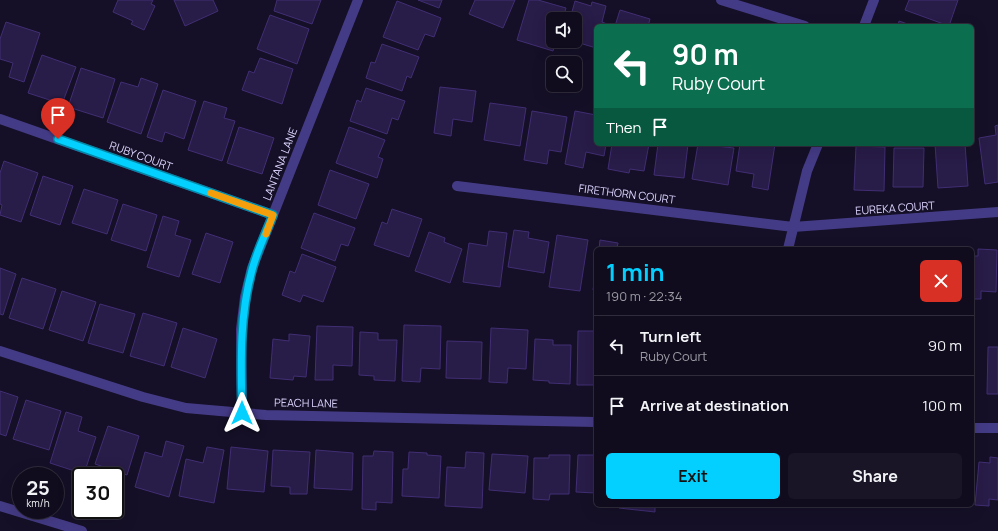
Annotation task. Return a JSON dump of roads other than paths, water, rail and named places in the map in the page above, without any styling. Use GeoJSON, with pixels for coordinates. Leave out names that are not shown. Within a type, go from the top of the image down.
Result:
{"type":"FeatureCollection","features":[{"type":"Feature","properties":{"kind":"street","name":"LANTANA LANE"},"geometry":{"type":"LineString","coordinates":[[242,413],[241,329],[245,297],[252,268],[358,0]]}},
{"type":"Feature","properties":{"kind":"street"},"geometry":{"type":"LineString","coordinates":[[721,0],[799,24]]}},
{"type":"Feature","properties":{"kind":"street"},"geometry":{"type":"LineString","coordinates":[[865,24],[874,0]]}},
{"type":"Feature","properties":{"kind":"street","name":"RUBY COURT"},"geometry":{"type":"LineString","coordinates":[[0,119],[273,215]]}},
{"type":"Feature","properties":{"kind":"street"},"geometry":{"type":"LineString","coordinates":[[788,247],[807,171],[817,146]]}},
{"type":"Feature","properties":{"kind":"street","name":"FIRETHORN COURT"},"geometry":{"type":"LineString","coordinates":[[457,186],[793,227]]}},
{"type":"Feature","properties":{"kind":"street","name":"EUREKA COURT"},"geometry":{"type":"LineString","coordinates":[[793,227],[998,212]]}},
{"type":"Feature","properties":{"kind":"street","name":"PEACH LANE"},"geometry":{"type":"LineString","coordinates":[[0,351],[157,401],[186,408],[242,413],[594,422]]}},
{"type":"Feature","properties":{"kind":"street"},"geometry":{"type":"LineString","coordinates":[[974,428],[998,428]]}},
{"type":"Feature","properties":{"kind":"street"},"geometry":{"type":"LineString","coordinates":[[0,506],[82,531]]}}]}
